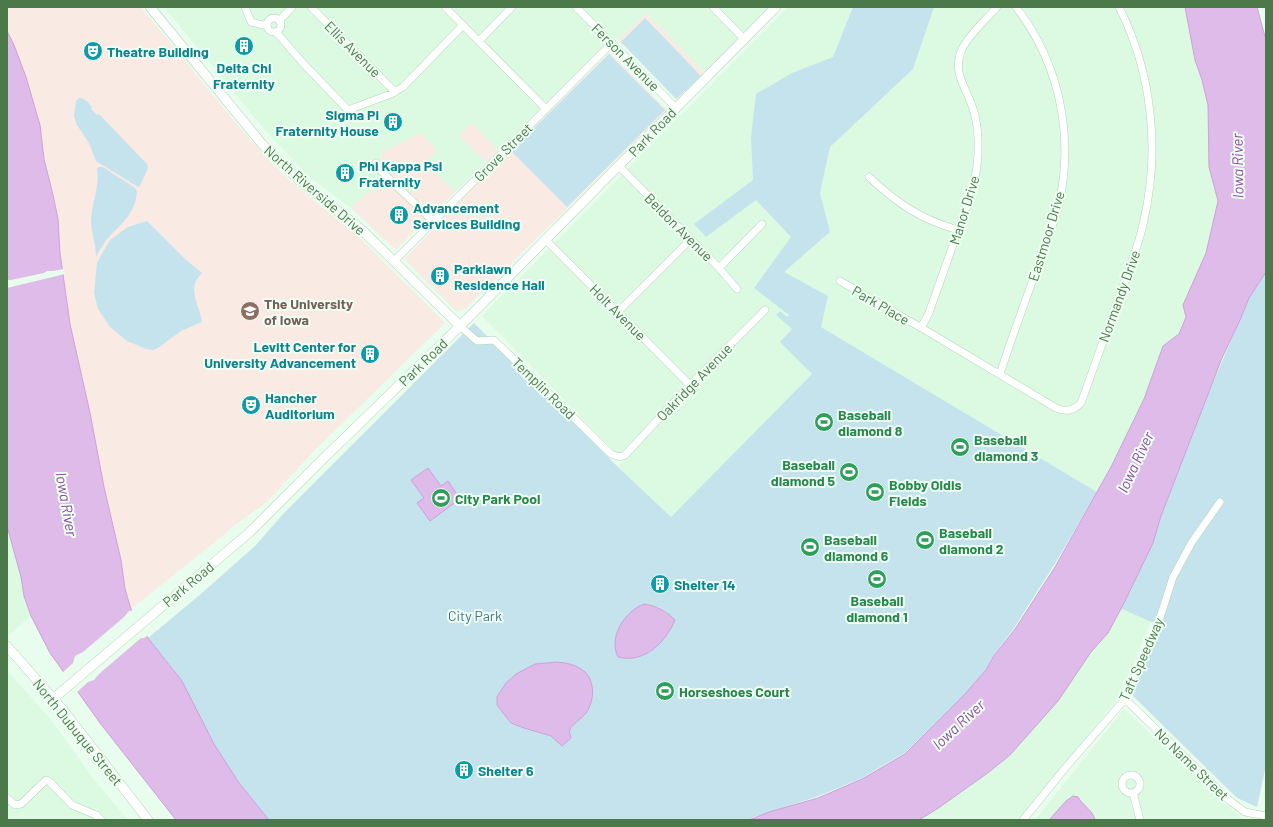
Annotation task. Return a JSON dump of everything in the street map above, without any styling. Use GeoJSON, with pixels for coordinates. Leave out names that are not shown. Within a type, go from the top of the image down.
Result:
{"type":"FeatureCollection","features":[{"type":"Feature","properties":{"kind":"street","name":"North Riverside Drive"},"geometry":{"type":"LineString","coordinates":[[150,7],[262,144],[299,180],[363,231],[460,326]]}},
{"type":"Feature","properties":{"kind":"street"},"geometry":{"type":"LineString","coordinates":[[245,7],[251,22],[267,26]]}},
{"type":"Feature","properties":{"kind":"street"},"geometry":{"type":"LineString","coordinates":[[279,21],[292,7]]}},
{"type":"Feature","properties":{"kind":"street","name":"Ellis Avenue"},"geometry":{"type":"LineString","coordinates":[[312,7],[395,92]]}},
{"type":"Feature","properties":{"kind":"street"},"geometry":{"type":"LineString","coordinates":[[445,7],[546,108]]}},
{"type":"Feature","properties":{"kind":"street"},"geometry":{"type":"LineString","coordinates":[[479,41],[512,7]]}},
{"type":"Feature","properties":{"kind":"street","name":"Ferson Avenue"},"geometry":{"type":"LineString","coordinates":[[576,7],[676,108]]}},
{"type":"Feature","properties":{"kind":"street"},"geometry":{"type":"LineString","coordinates":[[713,7],[744,39]]}},
{"type":"Feature","properties":{"kind":"street","name":"Park Road"},"geometry":{"type":"LineString","coordinates":[[54,698],[250,532],[322,459],[460,326],[776,7]]}},
{"type":"Feature","properties":{"kind":"street","name":"Manor Drive"},"geometry":{"type":"LineString","coordinates":[[921,328],[929,313],[974,183],[978,134],[975,114],[958,72],[959,57],[968,40],[997,7]]}},
{"type":"Feature","properties":{"kind":"street","name":"Eastmoor Drive"},"geometry":{"type":"LineString","coordinates":[[1000,374],[1058,208],[1065,156],[1064,124],[1054,78],[1049,63],[1035,34],[1016,7]]}},
{"type":"Feature","properties":{"kind":"street","name":"Normandy Drive"},"geometry":{"type":"LineString","coordinates":[[921,328],[1056,408],[1067,411],[1076,407],[1080,402],[1135,252],[1144,220],[1151,178],[1151,124],[1148,97],[1139,56],[1119,7]]}},
{"type":"Feature","properties":{"kind":"street"},"geometry":{"type":"LineString","coordinates":[[279,21],[271,19],[267,22],[269,31],[276,32],[302,62],[348,110],[395,92],[403,87],[463,25]]}},
{"type":"Feature","properties":{"kind":"street"},"geometry":{"type":"LineString","coordinates":[[276,32],[280,27],[279,21]]}},
{"type":"Feature","properties":{"kind":"street","name":"Grove Street"},"geometry":{"type":"LineString","coordinates":[[394,261],[612,43]]}},
{"type":"Feature","properties":{"kind":"street"},"geometry":{"type":"LineString","coordinates":[[376,163],[379,169],[434,222]]}},
{"type":"Feature","properties":{"kind":"street","name":"Beldon Avenue"},"geometry":{"type":"LineString","coordinates":[[619,166],[719,268],[737,289]]}},
{"type":"Feature","properties":{"kind":"street"},"geometry":{"type":"LineString","coordinates":[[869,177],[897,202],[911,211],[937,223],[958,230]]}},
{"type":"Feature","properties":{"kind":"street"},"geometry":{"type":"LineString","coordinates":[[719,268],[762,224]]}},
{"type":"Feature","properties":{"kind":"street"},"geometry":{"type":"LineString","coordinates":[[618,312],[691,239]]}},
{"type":"Feature","properties":{"kind":"street","name":"Holt Avenue"},"geometry":{"type":"LineString","coordinates":[[546,240],[690,385]]}},
{"type":"Feature","properties":{"kind":"street","name":"Park Place"},"geometry":{"type":"LineString","coordinates":[[840,281],[921,328]]}},
{"type":"Feature","properties":{"kind":"street","name":"Oakridge Avenue"},"geometry":{"type":"LineString","coordinates":[[625,455],[690,385],[765,310]]}},
{"type":"Feature","properties":{"kind":"street","name":"Templin Road"},"geometry":{"type":"LineString","coordinates":[[460,326],[477,341],[494,340],[611,454],[620,457],[625,455]]}},
{"type":"Feature","properties":{"kind":"street","name":"Taft Speedway"},"geometry":{"type":"LineString","coordinates":[[1023,820],[1066,767],[1125,699],[1158,624],[1173,577],[1192,542],[1220,502]]}},
{"type":"Feature","properties":{"kind":"street","name":"North Dubuque Street"},"geometry":{"type":"LineString","coordinates":[[7,646],[54,698],[148,820]]}},
{"type":"Feature","properties":{"kind":"street","name":"No Name Street"},"geometry":{"type":"LineString","coordinates":[[1125,699],[1229,800],[1245,812],[1266,816]]}},
{"type":"Feature","properties":{"kind":"street"},"geometry":{"type":"LineString","coordinates":[[7,798],[13,804],[18,805],[24,802],[46,780],[49,781],[72,805],[96,816],[101,820]]}},
{"type":"Feature","properties":{"kind":"street"},"geometry":{"type":"LineString","coordinates":[[1133,793],[1140,820]]}},
{"type":"Feature","properties":{"kind":"shaded area","name":"The University of Iowa"},"geometry":{"type":"Polygon","coordinates":[[[7,7],[141,7],[245,134],[282,174],[359,237],[445,323],[313,452],[267,502],[235,525],[131,609],[125,589],[121,560],[70,324],[60,253],[58,219],[44,159],[40,125],[26,77],[7,31],[7,7]]]}},
{"type":"Feature","properties":{"kind":"shaded area"},"geometry":{"type":"Polygon","coordinates":[[[164,7],[770,7],[705,73],[646,13],[618,40],[613,37],[498,150],[471,124],[459,136],[486,162],[455,192],[424,162],[381,153],[384,177],[351,208],[307,175],[264,129],[164,7]]]}},
{"type":"Feature","properties":{"kind":"shaded area"},"geometry":{"type":"Polygon","coordinates":[[[788,7],[1185,7],[1195,60],[1208,105],[1209,167],[1218,201],[1206,253],[1183,305],[1186,317],[1179,334],[1163,346],[1144,399],[1111,467],[1097,492],[794,311],[787,318],[780,311],[776,315],[792,329],[780,342],[812,374],[671,518],[618,467],[624,461],[482,316],[788,7]]]}},
{"type":"Feature","properties":{"kind":"shaded area"},"geometry":{"type":"Polygon","coordinates":[[[646,13],[705,73],[678,99],[618,40],[646,13]]]}},
{"type":"Feature","properties":{"kind":"shaded area"},"geometry":{"type":"Polygon","coordinates":[[[610,52],[667,110],[465,309],[456,311],[404,259],[492,168],[610,52]]]}},
{"type":"Feature","properties":{"kind":"shaded area"},"geometry":{"type":"Polygon","coordinates":[[[471,123],[498,150],[486,162],[459,136],[471,123]]]}},
{"type":"Feature","properties":{"kind":"shaded area"},"geometry":{"type":"Polygon","coordinates":[[[421,133],[437,151],[424,163],[455,192],[433,214],[384,169],[381,153],[421,133]]]}},
{"type":"Feature","properties":{"kind":"shaded area"},"geometry":{"type":"Polygon","coordinates":[[[384,177],[427,218],[396,250],[351,208],[384,177]]]}},
{"type":"Feature","properties":{"kind":"shaded area"},"geometry":{"type":"Polygon","coordinates":[[[7,526],[21,577],[24,596],[31,616],[9,635],[7,633],[7,526]]]}},
{"type":"Feature","properties":{"kind":"shaded area"},"geometry":{"type":"Polygon","coordinates":[[[1118,607],[1151,622],[1118,698],[1019,820],[919,820],[937,809],[1118,607]]]}},
{"type":"Feature","properties":{"kind":"shaded area"},"geometry":{"type":"Polygon","coordinates":[[[7,670],[52,721],[92,777],[128,820],[7,820],[7,670]]]}},
{"type":"Feature","properties":{"kind":"shaded area"},"geometry":{"type":"Polygon","coordinates":[[[1124,709],[1243,820],[1035,820],[1124,709]]]}},
{"type":"Feature","properties":{"kind":"green space","name":"City Park"},"geometry":{"type":"Polygon","coordinates":[[[853,7],[934,7],[913,69],[830,147],[820,193],[830,232],[784,272],[828,296],[821,327],[1097,492],[1056,562],[1014,628],[991,659],[986,670],[966,693],[905,753],[862,778],[816,797],[754,817],[749,820],[269,820],[239,783],[214,744],[173,669],[148,638],[256,545],[284,513],[474,323],[618,467],[671,517],[812,374],[780,342],[792,329],[776,315],[780,311],[787,317],[789,315],[754,288],[791,237],[756,200],[706,237],[694,224],[753,180],[751,137],[756,94],[792,73],[833,57],[853,7]]]}},
{"type":"Feature","properties":{"kind":"green space"},"geometry":{"type":"Polygon","coordinates":[[[645,18],[701,76],[676,99],[621,42],[645,18]]]}},
{"type":"Feature","properties":{"kind":"green space"},"geometry":{"type":"Polygon","coordinates":[[[609,54],[665,110],[567,207],[511,151],[609,54]]]}},
{"type":"Feature","properties":{"kind":"green space"},"geometry":{"type":"Polygon","coordinates":[[[79,98],[88,102],[92,107],[91,109],[97,115],[99,114],[147,164],[148,168],[140,186],[138,187],[96,161],[89,143],[77,125],[74,116],[76,101],[79,98]]]}},
{"type":"Feature","properties":{"kind":"green space"},"geometry":{"type":"Polygon","coordinates":[[[99,167],[103,167],[135,188],[137,191],[134,206],[131,212],[123,223],[106,240],[96,257],[91,219],[97,188],[97,169],[99,167]]]}},
{"type":"Feature","properties":{"kind":"green space"},"geometry":{"type":"Polygon","coordinates":[[[147,221],[185,259],[202,273],[197,279],[194,291],[202,322],[181,331],[153,350],[146,349],[127,341],[110,327],[98,309],[94,293],[97,263],[110,240],[128,227],[147,221]]]}},
{"type":"Feature","properties":{"kind":"green space"},"geometry":{"type":"Polygon","coordinates":[[[1266,254],[1266,765],[1257,807],[1237,798],[1132,695],[1162,625],[1151,622],[1118,607],[1249,298],[1266,254]]]}},
{"type":"Feature","properties":{"kind":"water","name":"Iowa River"},"geometry":{"type":"Polygon","coordinates":[[[1185,7],[1257,7],[1266,40],[1266,272],[1249,298],[1222,358],[1161,516],[1153,543],[1108,633],[1091,652],[1058,701],[1010,755],[989,772],[919,820],[749,820],[769,812],[818,798],[862,779],[905,754],[965,694],[986,670],[993,657],[1015,629],[1055,567],[1111,467],[1144,399],[1163,346],[1179,334],[1186,317],[1183,305],[1206,253],[1218,201],[1209,167],[1208,105],[1195,60],[1185,7]]]}},
{"type":"Feature","properties":{"kind":"water","name":"Iowa River"},"geometry":{"type":"Polygon","coordinates":[[[7,31],[26,77],[40,125],[44,159],[58,219],[60,253],[70,324],[121,560],[125,589],[131,609],[148,638],[182,681],[214,744],[239,783],[269,820],[176,820],[100,723],[50,653],[31,616],[24,596],[21,577],[7,526],[7,31]]]}},
{"type":"Feature","properties":{"kind":"water"},"geometry":{"type":"Polygon","coordinates":[[[428,468],[441,486],[448,481],[460,499],[430,521],[417,503],[424,498],[411,480],[428,468]]]}},
{"type":"Feature","properties":{"kind":"water"},"geometry":{"type":"Polygon","coordinates":[[[644,604],[661,609],[675,620],[666,636],[653,649],[637,657],[618,657],[615,649],[615,641],[620,626],[631,612],[644,604]]]}},
{"type":"Feature","properties":{"kind":"water"},"geometry":{"type":"Polygon","coordinates":[[[557,662],[578,667],[586,673],[592,684],[592,696],[589,708],[586,713],[571,727],[571,738],[562,746],[551,736],[511,723],[497,705],[497,697],[506,683],[516,674],[535,664],[557,662]]]}},
{"type":"Feature","properties":{"kind":"water"},"geometry":{"type":"Polygon","coordinates":[[[1073,796],[1078,797],[1092,813],[1095,820],[1049,820],[1066,801],[1073,796]]]}},
{"type":"Feature","properties":{"kind":"pier"},"geometry":{"type":"Polygon","coordinates":[[[64,269],[65,274],[7,288],[7,280],[44,273],[47,271],[64,269]]]}},
{"type":"Feature","properties":{"kind":"pier"},"geometry":{"type":"Polygon","coordinates":[[[134,610],[149,635],[141,638],[94,680],[88,682],[76,693],[62,673],[73,663],[75,656],[83,652],[129,611],[134,610]]]}},
{"type":"Feature","properties":{"kind":"place","name":"Delta Chi Fraternity"},"geometry":{"type":"Point","coordinates":[244,46]}},
{"type":"Feature","properties":{"kind":"place","name":"Theatre Building"},"geometry":{"type":"Point","coordinates":[93,51]}},
{"type":"Feature","properties":{"kind":"place","name":"Sigma Pi Fraternity House"},"geometry":{"type":"Point","coordinates":[393,122]}},
{"type":"Feature","properties":{"kind":"place","name":"Phi Kappa Psi Fraternity"},"geometry":{"type":"Point","coordinates":[345,173]}},
{"type":"Feature","properties":{"kind":"place","name":"Advancement Services Building"},"geometry":{"type":"Point","coordinates":[399,215]}},
{"type":"Feature","properties":{"kind":"place","name":"Parklawn Residence Hall"},"geometry":{"type":"Point","coordinates":[440,276]}},
{"type":"Feature","properties":{"kind":"place","name":"The University of Iowa"},"geometry":{"type":"Point","coordinates":[250,311]}},
{"type":"Feature","properties":{"kind":"place","name":"Levitt Center for University Advancement"},"geometry":{"type":"Point","coordinates":[370,354]}},
{"type":"Feature","properties":{"kind":"place","name":"Hancher Auditorium"},"geometry":{"type":"Point","coordinates":[251,405]}},
{"type":"Feature","properties":{"kind":"place","name":"Baseball diamond 8"},"geometry":{"type":"Point","coordinates":[824,422]}},
{"type":"Feature","properties":{"kind":"place","name":"Baseball diamond 3"},"geometry":{"type":"Point","coordinates":[960,447]}},
{"type":"Feature","properties":{"kind":"place","name":"Baseball diamond 5"},"geometry":{"type":"Point","coordinates":[849,472]}},
{"type":"Feature","properties":{"kind":"place","name":"Bobby Oldis Fields"},"geometry":{"type":"Point","coordinates":[875,492]}},
{"type":"Feature","properties":{"kind":"place","name":"City Park Pool"},"geometry":{"type":"Point","coordinates":[441,498]}},
{"type":"Feature","properties":{"kind":"place","name":"Baseball diamond 2"},"geometry":{"type":"Point","coordinates":[925,540]}},
{"type":"Feature","properties":{"kind":"place","name":"Baseball diamond 6"},"geometry":{"type":"Point","coordinates":[810,547]}},
{"type":"Feature","properties":{"kind":"place","name":"Baseball diamond 1"},"geometry":{"type":"Point","coordinates":[877,579]}},
{"type":"Feature","properties":{"kind":"place","name":"Shelter 14"},"geometry":{"type":"Point","coordinates":[660,584]}},
{"type":"Feature","properties":{"kind":"place","name":"Horseshoes Court"},"geometry":{"type":"Point","coordinates":[665,691]}},
{"type":"Feature","properties":{"kind":"place","name":"Shelter 6"},"geometry":{"type":"Point","coordinates":[464,770]}}]}
